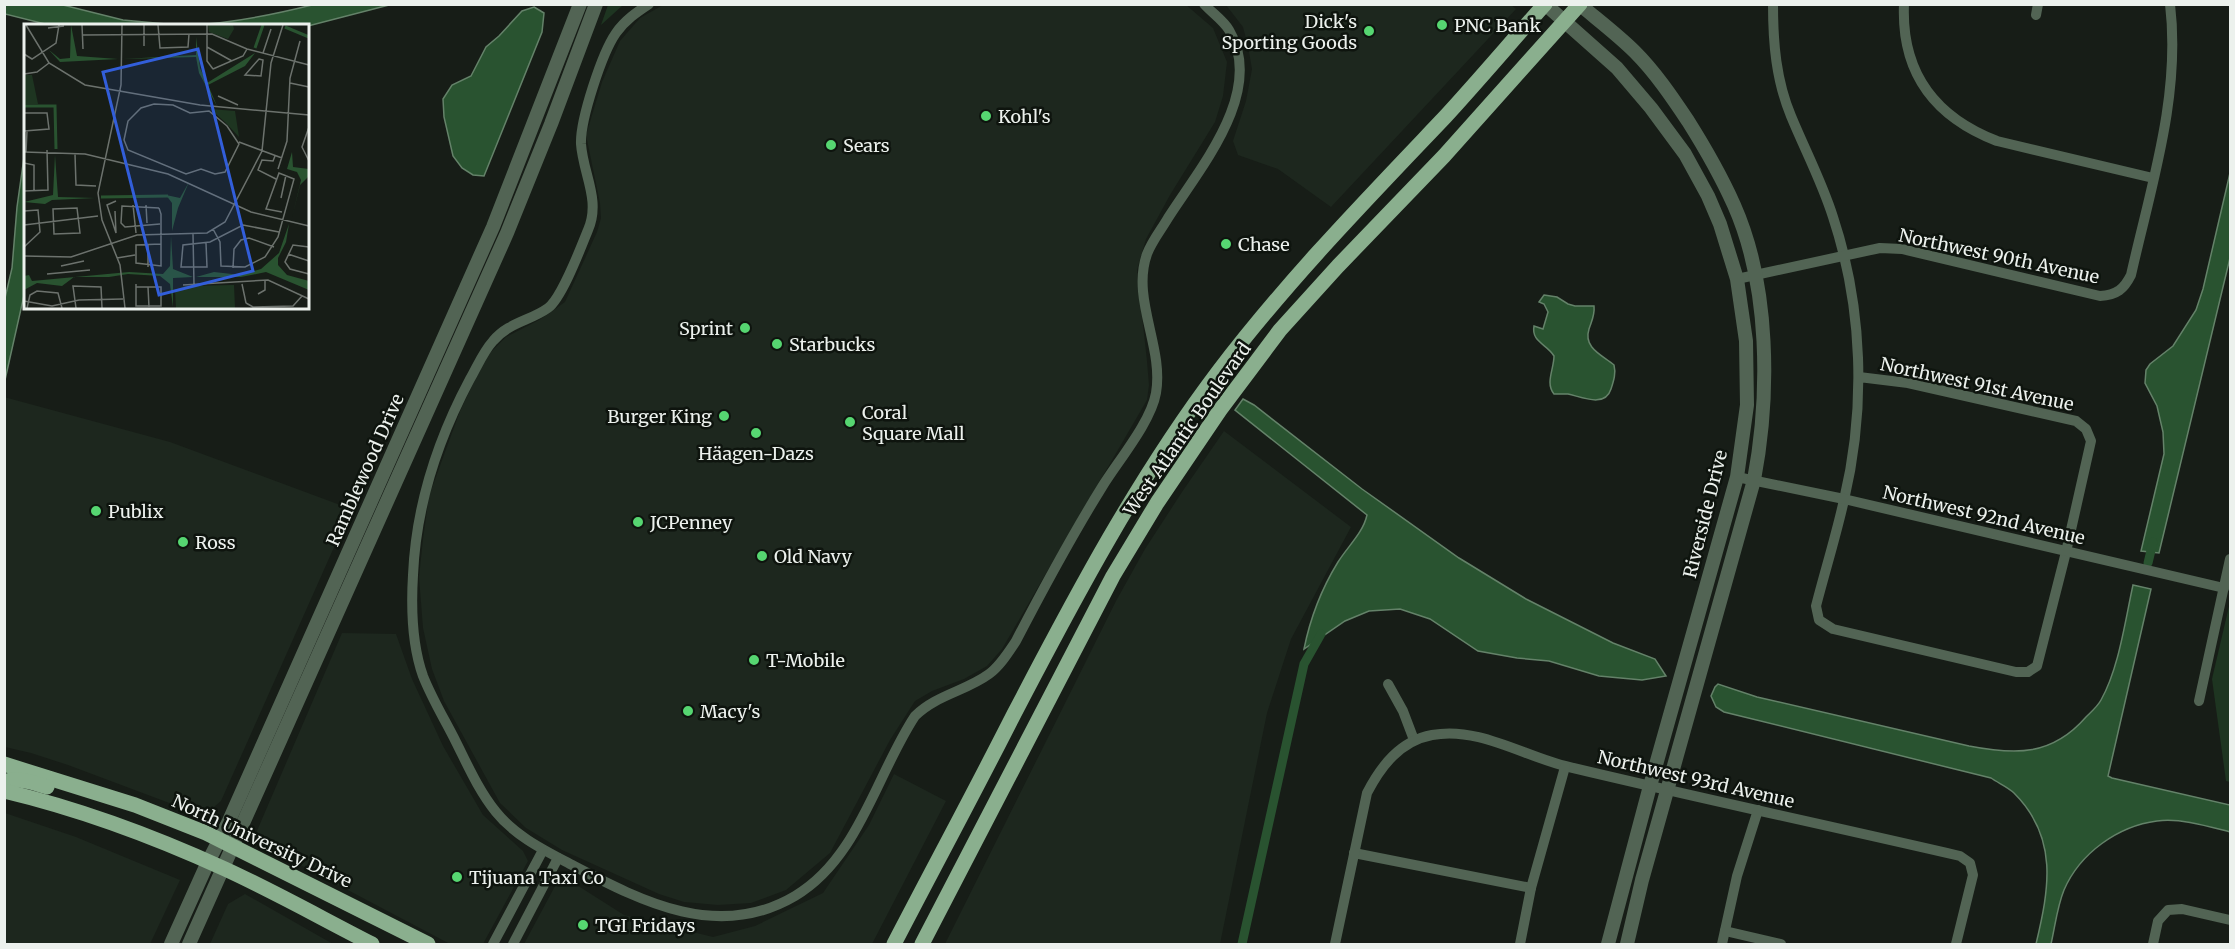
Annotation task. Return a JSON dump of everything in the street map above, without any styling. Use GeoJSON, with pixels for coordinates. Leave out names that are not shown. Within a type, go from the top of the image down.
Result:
{"type":"FeatureCollection","features":[{"type":"Feature","properties":{"kind":"main road","name":"West Atlantic Boulevard"},"geometry":{"type":"LineString","coordinates":[[922,945],[1119,566],[1157,503],[1220,411],[1280,330],[1444,156],[1580,4]]}},
{"type":"Feature","properties":{"kind":"main road","name":"West Atlantic Boulevard"},"geometry":{"type":"LineString","coordinates":[[894,945],[1092,566],[1127,507],[1200,396],[1248,334],[1328,240],[1446,116],[1545,5]]}},
{"type":"Feature","properties":{"kind":"main road","name":"North University Drive"},"geometry":{"type":"LineString","coordinates":[[7,767],[83,788],[159,813],[228,843],[428,945]]}},
{"type":"Feature","properties":{"kind":"main road"},"geometry":{"type":"LineString","coordinates":[[4,782],[9,780],[32,783],[56,790],[83,788]]}},
{"type":"Feature","properties":{"kind":"main road"},"geometry":{"type":"LineString","coordinates":[[4,791],[78,812],[146,836],[224,868],[372,945]]}},
{"type":"Feature","properties":{"kind":"street","name":"Ramblewood Drive"},"geometry":{"type":"LineString","coordinates":[[189,945],[224,868],[228,843],[493,227],[580,4]]}},
{"type":"Feature","properties":{"kind":"street","name":"Ramblewood Drive"},"geometry":{"type":"LineString","coordinates":[[171,945],[208,862],[228,843],[507,233],[596,4]]}},
{"type":"Feature","properties":{"kind":"street"},"geometry":{"type":"LineString","coordinates":[[649,4],[628,20],[609,44],[583,123],[582,153],[592,189],[593,212],[590,226],[558,297],[547,309],[509,326],[491,342],[460,398],[444,434],[429,477],[420,519],[413,572],[413,617],[419,661],[430,692],[477,784],[513,830],[543,850],[641,899],[690,914],[717,917],[743,915],[783,902],[818,880],[842,853],[915,716],[931,702],[973,684],[991,673],[1004,659],[1074,533],[1152,406],[1157,374],[1143,284],[1147,255],[1225,129],[1238,82],[1238,53],[1234,40],[1224,23],[1204,4]]}},
{"type":"Feature","properties":{"kind":"street","name":"Riverside Drive"},"geometry":{"type":"LineString","coordinates":[[1580,4],[1636,52],[1675,101],[1704,147],[1734,207],[1755,274],[1765,349],[1762,428],[1754,480],[1642,880],[1627,945]]}},
{"type":"Feature","properties":{"kind":"street"},"geometry":{"type":"LineString","coordinates":[[1773,4],[1773,41],[1779,77],[1790,115],[1820,180],[1834,217],[1844,255],[1858,342],[1859,377],[1852,458],[1844,500],[1816,606],[1819,620],[1833,629],[2016,672],[2028,672],[2037,666],[2066,552]]}},
{"type":"Feature","properties":{"kind":"street"},"geometry":{"type":"LineString","coordinates":[[1904,4],[1903,22],[1912,63],[1933,99],[1952,118],[1973,132],[1997,141],[2153,178],[2166,125],[2172,72],[2170,4]]}},
{"type":"Feature","properties":{"kind":"street","name":"Riverside Drive"},"geometry":{"type":"LineString","coordinates":[[1545,5],[1617,68],[1651,108],[1685,154],[1708,196],[1737,279],[1746,341],[1748,405],[1737,477],[1608,945]]}},
{"type":"Feature","properties":{"kind":"street","name":"Northwest 90th Avenue"},"geometry":{"type":"LineString","coordinates":[[1737,279],[1880,248],[1902,249],[2100,296],[2113,295],[2125,287],[2131,275],[2153,178]]}},
{"type":"Feature","properties":{"kind":"street","name":"Northwest 91st Avenue"},"geometry":{"type":"LineString","coordinates":[[1859,377],[1908,382],[2076,421],[2086,429],[2091,441],[2066,552]]}},
{"type":"Feature","properties":{"kind":"street","name":"Northwest 92nd Avenue"},"geometry":{"type":"LineString","coordinates":[[1737,477],[2224,588]]}},
{"type":"Feature","properties":{"kind":"street"},"geometry":{"type":"LineString","coordinates":[[2199,701],[2230,560]]}},
{"type":"Feature","properties":{"kind":"street"},"geometry":{"type":"LineString","coordinates":[[1335,945],[1367,793],[1378,772],[1392,756],[1414,740],[1403,711],[1388,684]]}},
{"type":"Feature","properties":{"kind":"street","name":"Northwest 93rd Avenue"},"geometry":{"type":"LineString","coordinates":[[1414,740],[1434,735],[1477,737],[1565,766],[1960,856],[1970,863],[1973,875],[1956,945]]}},
{"type":"Feature","properties":{"kind":"street"},"geometry":{"type":"LineString","coordinates":[[1520,945],[1531,888],[1565,766]]}},
{"type":"Feature","properties":{"kind":"street"},"geometry":{"type":"LineString","coordinates":[[1722,945],[1737,876],[1758,810]]}},
{"type":"Feature","properties":{"kind":"street"},"geometry":{"type":"LineString","coordinates":[[493,945],[543,850]]}},
{"type":"Feature","properties":{"kind":"street"},"geometry":{"type":"LineString","coordinates":[[1354,853],[1531,888]]}},
{"type":"Feature","properties":{"kind":"street"},"geometry":{"type":"LineString","coordinates":[[513,945],[558,858]]}},
{"type":"Feature","properties":{"kind":"street"},"geometry":{"type":"LineString","coordinates":[[2153,945],[2158,921],[2168,910],[2182,909],[2230,920]]}},
{"type":"Feature","properties":{"kind":"street"},"geometry":{"type":"LineString","coordinates":[[1725,931],[1781,945]]}},
{"type":"Feature","properties":{"kind":"shaded area"},"geometry":{"type":"Polygon","coordinates":[[[1185,4],[1213,28],[1227,62],[1223,96],[1215,122],[1146,239],[1137,270],[1149,385],[1147,400],[1002,649],[987,666],[915,701],[890,740],[830,853],[786,890],[751,903],[718,905],[684,902],[659,894],[562,850],[526,828],[500,803],[444,701],[432,669],[423,628],[419,577],[423,539],[429,496],[460,411],[486,357],[506,337],[539,320],[565,302],[597,232],[601,218],[600,203],[586,135],[602,82],[620,41],[640,18],[663,5],[1185,4]]]}},
{"type":"Feature","properties":{"kind":"shaded area"},"geometry":{"type":"Polygon","coordinates":[[[1510,4],[1516,9],[1331,207],[1278,169],[1238,155],[1233,141],[1246,101],[1252,69],[1243,27],[1226,5],[1510,4]]]}},
{"type":"Feature","properties":{"kind":"shaded area"},"geometry":{"type":"Polygon","coordinates":[[[4,5],[63,5],[123,20],[166,24],[45,24],[5,14],[4,5]]]}},
{"type":"Feature","properties":{"kind":"shaded area"},"geometry":{"type":"Polygon","coordinates":[[[312,5],[389,5],[309,26],[202,24],[312,5]]]}},
{"type":"Feature","properties":{"kind":"shaded area"},"geometry":{"type":"Polygon","coordinates":[[[608,5],[623,5],[601,25],[608,5]]]}},
{"type":"Feature","properties":{"kind":"shaded area"},"geometry":{"type":"Polygon","coordinates":[[[534,7],[544,13],[542,32],[484,176],[473,175],[462,168],[453,156],[444,117],[443,99],[452,85],[471,76],[486,47],[522,11],[534,7]]]}},
{"type":"Feature","properties":{"kind":"shaded area"},"geometry":{"type":"Polygon","coordinates":[[[24,157],[24,295],[5,380],[5,298],[12,268],[24,157]]]}},
{"type":"Feature","properties":{"kind":"shaded area"},"geometry":{"type":"Polygon","coordinates":[[[2230,173],[2230,258],[2159,553],[2141,551],[2164,454],[2163,432],[2157,406],[2145,383],[2146,370],[2150,364],[2173,346],[2196,310],[2230,173]]]}},
{"type":"Feature","properties":{"kind":"shaded area"},"geometry":{"type":"Polygon","coordinates":[[[1544,295],[1557,297],[1575,306],[1594,306],[1589,341],[1591,346],[1615,368],[1611,389],[1604,398],[1592,400],[1568,394],[1554,394],[1551,390],[1554,356],[1537,339],[1534,331],[1534,326],[1543,329],[1548,312],[1544,304],[1539,302],[1544,295]]]}},
{"type":"Feature","properties":{"kind":"shaded area"},"geometry":{"type":"Polygon","coordinates":[[[4,397],[170,442],[351,509],[221,801],[208,812],[196,813],[68,765],[5,747],[4,397]]]}},
{"type":"Feature","properties":{"kind":"shaded area"},"geometry":{"type":"Polygon","coordinates":[[[1243,399],[1254,405],[1362,489],[1459,558],[1526,599],[1613,643],[1655,659],[1666,676],[1642,680],[1599,676],[1549,661],[1478,651],[1430,619],[1400,609],[1369,611],[1345,621],[1304,649],[1313,615],[1327,582],[1338,562],[1359,534],[1367,515],[1235,410],[1243,399]]]}},
{"type":"Feature","properties":{"kind":"shaded area"},"geometry":{"type":"Polygon","coordinates":[[[1224,431],[1351,527],[1291,639],[1267,713],[1220,944],[945,944],[1116,601],[1145,549],[1224,431]]]}},
{"type":"Feature","properties":{"kind":"shaded area"},"geometry":{"type":"Polygon","coordinates":[[[2133,585],[2151,589],[2108,776],[2230,805],[2230,832],[2194,823],[2166,820],[2142,824],[2115,835],[2090,853],[2071,877],[2060,903],[2051,944],[2036,944],[2047,884],[2044,846],[2038,828],[2028,810],[2009,789],[1991,778],[1724,712],[1716,707],[1711,696],[1718,684],[1757,697],[1969,746],[2002,751],[2032,750],[2046,746],[2073,730],[2100,702],[2117,659],[2133,585]]]}},
{"type":"Feature","properties":{"kind":"shaded area"},"geometry":{"type":"Polygon","coordinates":[[[2230,602],[2230,782],[2226,781],[2212,679],[2230,602]]]}},
{"type":"Feature","properties":{"kind":"shaded area"},"geometry":{"type":"Polygon","coordinates":[[[342,633],[396,634],[412,679],[443,746],[483,815],[523,851],[528,861],[483,944],[450,944],[253,840],[342,633]]]}},
{"type":"Feature","properties":{"kind":"shaded area"},"geometry":{"type":"Polygon","coordinates":[[[894,774],[946,801],[872,944],[524,944],[561,875],[624,915],[713,937],[755,926],[823,893],[869,825],[894,774]]]}},
{"type":"Feature","properties":{"kind":"shaded area"},"geometry":{"type":"Polygon","coordinates":[[[5,813],[76,837],[180,880],[150,944],[5,944],[5,813]]]}},
{"type":"Feature","properties":{"kind":"shaded area"},"geometry":{"type":"Polygon","coordinates":[[[245,894],[333,944],[210,944],[228,904],[245,894]]]}},
{"type":"Feature","properties":{"kind":"waterway"},"geometry":{"type":"LineString","coordinates":[[2148,563],[2153,542]]}},
{"type":"Feature","properties":{"kind":"waterway"},"geometry":{"type":"LineString","coordinates":[[1242,944],[1304,664],[1321,634]]}},
{"type":"Feature","properties":{"kind":"place","name":"PNC Bank"},"geometry":{"type":"Point","coordinates":[1442,25]}},
{"type":"Feature","properties":{"kind":"place","name":"Dick's Sporting Goods"},"geometry":{"type":"Point","coordinates":[1369,31]}},
{"type":"Feature","properties":{"kind":"place","name":"Kohl's"},"geometry":{"type":"Point","coordinates":[986,116]}},
{"type":"Feature","properties":{"kind":"place","name":"Sears"},"geometry":{"type":"Point","coordinates":[831,145]}},
{"type":"Feature","properties":{"kind":"place","name":"Chase"},"geometry":{"type":"Point","coordinates":[1226,244]}},
{"type":"Feature","properties":{"kind":"place","name":"Sprint"},"geometry":{"type":"Point","coordinates":[745,328]}},
{"type":"Feature","properties":{"kind":"place","name":"Starbucks"},"geometry":{"type":"Point","coordinates":[777,344]}},
{"type":"Feature","properties":{"kind":"place","name":"Burger King"},"geometry":{"type":"Point","coordinates":[724,416]}},
{"type":"Feature","properties":{"kind":"place","name":"Coral Square Mall"},"geometry":{"type":"Point","coordinates":[850,422]}},
{"type":"Feature","properties":{"kind":"place","name":"Häagen-Dazs"},"geometry":{"type":"Point","coordinates":[756,433]}},
{"type":"Feature","properties":{"kind":"place","name":"Publix"},"geometry":{"type":"Point","coordinates":[96,511]}},
{"type":"Feature","properties":{"kind":"place","name":"JCPenney"},"geometry":{"type":"Point","coordinates":[638,522]}},
{"type":"Feature","properties":{"kind":"place","name":"Ross"},"geometry":{"type":"Point","coordinates":[183,542]}},
{"type":"Feature","properties":{"kind":"place","name":"Old Navy"},"geometry":{"type":"Point","coordinates":[762,556]}},
{"type":"Feature","properties":{"kind":"place","name":"T-Mobile"},"geometry":{"type":"Point","coordinates":[754,660]}},
{"type":"Feature","properties":{"kind":"place","name":"Macy's"},"geometry":{"type":"Point","coordinates":[688,711]}},
{"type":"Feature","properties":{"kind":"place","name":"Tijuana Taxi Co"},"geometry":{"type":"Point","coordinates":[457,877]}},
{"type":"Feature","properties":{"kind":"place","name":"TGI Fridays"},"geometry":{"type":"Point","coordinates":[583,925]}}]}
